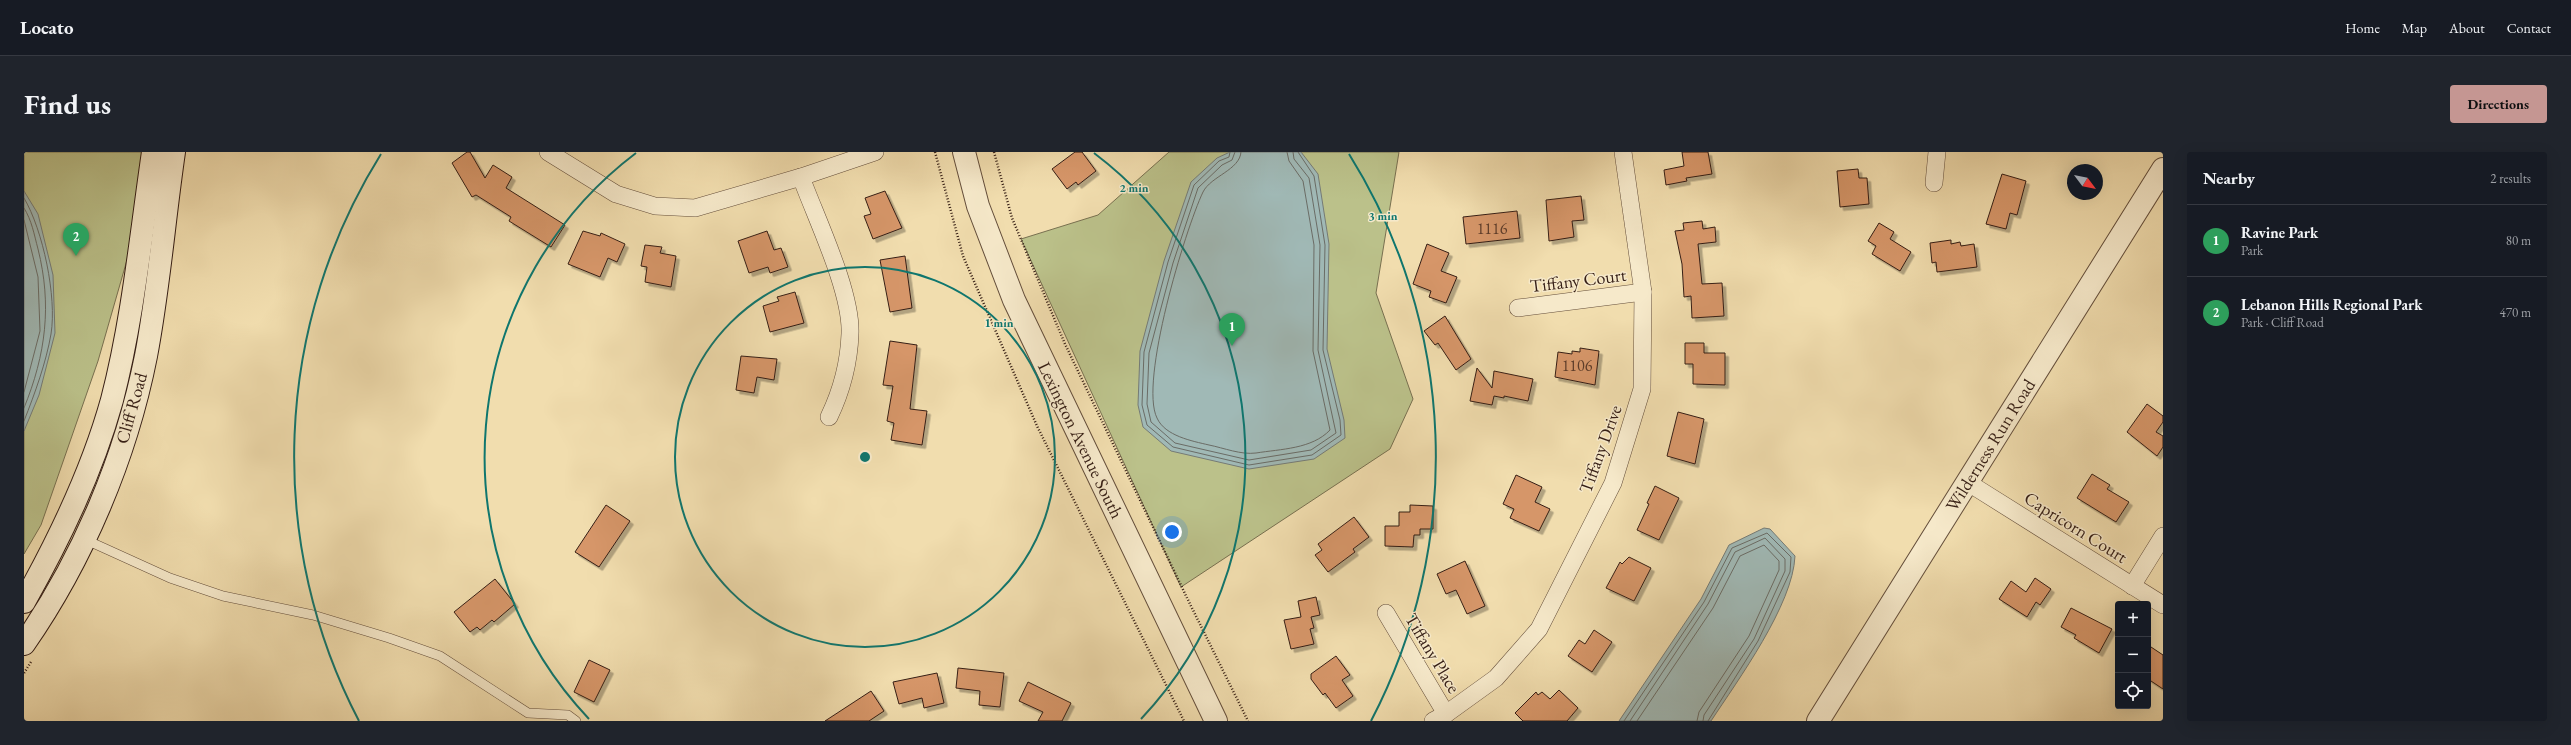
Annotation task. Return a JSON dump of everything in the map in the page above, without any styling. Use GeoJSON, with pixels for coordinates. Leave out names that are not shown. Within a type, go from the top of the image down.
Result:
{"type":"FeatureCollection","features":[{"type":"Feature","properties":{"kind":"street","name":"Cliff Road"},"geometry":{"type":"LineString","coordinates":[[24,602],[73,510],[112,400],[129,314],[153,152]]}},
{"type":"Feature","properties":{"kind":"street","name":"Cliff Road"},"geometry":{"type":"LineString","coordinates":[[24,644],[42,616],[84,539],[119,451],[145,358],[174,152]]}},
{"type":"Feature","properties":{"kind":"street"},"geometry":{"type":"LineString","coordinates":[[548,152],[616,194],[655,206],[695,208],[801,177],[875,152]]}},
{"type":"Feature","properties":{"kind":"street","name":"Lexington Avenue South"},"geometry":{"type":"LineString","coordinates":[[964,152],[978,206],[1014,300],[1216,721]]}},
{"type":"Feature","properties":{"kind":"street","name":"Tiffany Drive"},"geometry":{"type":"LineString","coordinates":[[1440,718],[1496,678],[1539,629],[1613,483],[1642,389],[1643,292],[1622,163],[1623,152]]}},
{"type":"Feature","properties":{"kind":"street"},"geometry":{"type":"LineString","coordinates":[[1934,183],[1937,152]]}},
{"type":"Feature","properties":{"kind":"street","name":"Wilderness Run Road"},"geometry":{"type":"LineString","coordinates":[[1818,721],[2163,169]]}},
{"type":"Feature","properties":{"kind":"street"},"geometry":{"type":"LineString","coordinates":[[801,177],[843,287],[850,334],[840,393],[829,417]]}},
{"type":"Feature","properties":{"kind":"street","name":"Tiffany Court"},"geometry":{"type":"LineString","coordinates":[[1518,308],[1643,292]]}},
{"type":"Feature","properties":{"kind":"street","name":"Capricorn Court"},"geometry":{"type":"LineString","coordinates":[[1967,482],[2163,605]]}},
{"type":"Feature","properties":{"kind":"street"},"geometry":{"type":"LineString","coordinates":[[2132,586],[2163,536]]}},
{"type":"Feature","properties":{"kind":"street","name":"Tiffany Place"},"geometry":{"type":"LineString","coordinates":[[1386,613],[1440,718]]}},
{"type":"Feature","properties":{"kind":"lane"},"geometry":{"type":"LineString","coordinates":[[84,539],[170,578],[223,596],[313,615],[389,638],[440,656],[528,713],[568,715],[576,721]]}},
{"type":"Feature","properties":{"kind":"path"},"geometry":{"type":"LineString","coordinates":[[935,152],[963,256],[969,271],[1037,426],[1184,721]]}},
{"type":"Feature","properties":{"kind":"path"},"geometry":{"type":"LineString","coordinates":[[994,152],[1012,218],[1065,344],[1186,597],[1248,721]]}},
{"type":"Feature","properties":{"kind":"green space"},"geometry":{"type":"Polygon","coordinates":[[[24,152],[158,152],[98,361],[41,525],[24,554],[24,152]]]}},
{"type":"Feature","properties":{"kind":"green space"},"geometry":{"type":"Polygon","coordinates":[[[1169,152],[1399,152],[1376,293],[1413,399],[1390,449],[1181,587],[1021,239],[1098,215],[1169,152]]]}},
{"type":"Feature","properties":{"kind":"water"},"geometry":{"type":"Polygon","coordinates":[[[1230,152],[1301,152],[1318,174],[1329,244],[1327,349],[1344,420],[1345,438],[1314,459],[1249,469],[1171,451],[1143,427],[1138,405],[1140,351],[1164,261],[1191,182],[1217,158],[1230,152]]]}},
{"type":"Feature","properties":{"kind":"water"},"geometry":{"type":"Polygon","coordinates":[[[24,191],[38,214],[53,275],[55,333],[39,395],[24,431],[24,191]]]}},
{"type":"Feature","properties":{"kind":"water"},"geometry":{"type":"Polygon","coordinates":[[[1764,528],[1770,529],[1795,556],[1792,575],[1785,597],[1775,619],[1749,664],[1711,721],[1619,721],[1701,599],[1729,545],[1764,528]]]}},
{"type":"Feature","properties":{"kind":"building"},"geometry":{"type":"Polygon","coordinates":[[[467,152],[470,152],[485,178],[493,165],[512,177],[506,188],[565,225],[551,247],[509,221],[511,217],[476,195],[472,197],[452,163],[467,152]]]}},
{"type":"Feature","properties":{"kind":"building"},"geometry":{"type":"Polygon","coordinates":[[[1075,152],[1082,152],[1096,171],[1078,185],[1076,182],[1067,189],[1052,169],[1075,152]]]}},
{"type":"Feature","properties":{"kind":"building"},"geometry":{"type":"Polygon","coordinates":[[[1682,152],[1708,152],[1712,174],[1686,178],[1687,181],[1666,185],[1664,170],[1684,166],[1682,152]]]}},
{"type":"Feature","properties":{"kind":"building"},"geometry":{"type":"Polygon","coordinates":[[[1858,169],[1859,178],[1867,178],[1869,204],[1840,207],[1837,171],[1858,169]]]}},
{"type":"Feature","properties":{"kind":"building"},"geometry":{"type":"Polygon","coordinates":[[[2002,174],[2026,181],[2017,215],[2010,213],[2006,229],[1986,224],[2002,174]]]}},
{"type":"Feature","properties":{"kind":"building"},"geometry":{"type":"Polygon","coordinates":[[[885,191],[902,228],[873,239],[864,216],[871,214],[865,198],[885,191]]]}},
{"type":"Feature","properties":{"kind":"building"},"geometry":{"type":"Polygon","coordinates":[[[1581,196],[1584,220],[1572,221],[1574,237],[1549,241],[1546,200],[1581,196]]]}},
{"type":"Feature","properties":{"kind":"building"},"geometry":{"type":"Polygon","coordinates":[[[1517,211],[1520,238],[1466,244],[1463,217],[1517,211]]]}},
{"type":"Feature","properties":{"kind":"building"},"geometry":{"type":"Polygon","coordinates":[[[1702,221],[1703,229],[1715,227],[1716,242],[1698,244],[1702,284],[1722,283],[1724,316],[1692,318],[1691,296],[1684,297],[1682,264],[1675,231],[1684,230],[1683,223],[1702,221]]]}},
{"type":"Feature","properties":{"kind":"building"},"geometry":{"type":"Polygon","coordinates":[[[1879,223],[1894,232],[1890,239],[1911,252],[1900,271],[1872,254],[1876,246],[1868,241],[1879,223]]]}},
{"type":"Feature","properties":{"kind":"building"},"geometry":{"type":"Polygon","coordinates":[[[583,231],[600,236],[601,233],[625,244],[617,262],[608,258],[600,277],[568,264],[583,231]]]}},
{"type":"Feature","properties":{"kind":"building"},"geometry":{"type":"Polygon","coordinates":[[[767,231],[774,250],[781,248],[788,267],[770,273],[768,267],[749,273],[738,241],[767,231]]]}},
{"type":"Feature","properties":{"kind":"building"},"geometry":{"type":"Polygon","coordinates":[[[1951,240],[1951,244],[1960,242],[1961,246],[1974,244],[1977,267],[1937,272],[1936,262],[1932,263],[1930,243],[1951,240]]]}},
{"type":"Feature","properties":{"kind":"building"},"geometry":{"type":"Polygon","coordinates":[[[1427,244],[1449,253],[1441,271],[1457,277],[1446,303],[1429,297],[1431,291],[1413,284],[1427,244]]]}},
{"type":"Feature","properties":{"kind":"building"},"geometry":{"type":"Polygon","coordinates":[[[645,245],[662,247],[660,253],[676,256],[671,287],[645,282],[647,267],[641,266],[645,245]]]}},
{"type":"Feature","properties":{"kind":"building"},"geometry":{"type":"Polygon","coordinates":[[[905,256],[912,308],[890,312],[880,260],[905,256]]]}},
{"type":"Feature","properties":{"kind":"building"},"geometry":{"type":"Polygon","coordinates":[[[795,292],[804,323],[770,332],[763,306],[779,301],[777,297],[795,292]]]}},
{"type":"Feature","properties":{"kind":"building"},"geometry":{"type":"Polygon","coordinates":[[[1445,316],[1471,359],[1456,370],[1438,343],[1435,345],[1424,331],[1445,316]]]}},
{"type":"Feature","properties":{"kind":"building"},"geometry":{"type":"Polygon","coordinates":[[[890,341],[917,345],[910,409],[927,411],[922,445],[891,440],[894,423],[887,421],[893,386],[883,385],[890,341]]]}},
{"type":"Feature","properties":{"kind":"building"},"geometry":{"type":"Polygon","coordinates":[[[1685,343],[1704,343],[1704,353],[1725,353],[1725,385],[1693,384],[1693,364],[1685,364],[1685,343]]]}},
{"type":"Feature","properties":{"kind":"building"},"geometry":{"type":"Polygon","coordinates":[[[1580,348],[1599,351],[1595,385],[1555,377],[1558,352],[1572,354],[1572,351],[1580,352],[1580,348]]]}},
{"type":"Feature","properties":{"kind":"building"},"geometry":{"type":"Polygon","coordinates":[[[741,356],[777,359],[774,380],[757,377],[754,393],[736,390],[741,356]]]}},
{"type":"Feature","properties":{"kind":"building"},"geometry":{"type":"Polygon","coordinates":[[[1477,368],[1492,388],[1494,371],[1533,379],[1528,401],[1504,396],[1504,398],[1494,396],[1492,405],[1470,401],[1477,368]]]}},
{"type":"Feature","properties":{"kind":"building"},"geometry":{"type":"Polygon","coordinates":[[[2147,404],[2163,416],[2163,422],[2156,432],[2163,436],[2163,447],[2157,456],[2127,432],[2147,404]]]}},
{"type":"Feature","properties":{"kind":"building"},"geometry":{"type":"Polygon","coordinates":[[[1678,412],[1704,419],[1695,464],[1667,456],[1678,412]]]}},
{"type":"Feature","properties":{"kind":"building"},"geometry":{"type":"Polygon","coordinates":[[[2092,474],[2110,485],[2107,489],[2129,502],[2116,522],[2077,498],[2092,474]]]}},
{"type":"Feature","properties":{"kind":"building"},"geometry":{"type":"Polygon","coordinates":[[[1516,475],[1542,487],[1535,502],[1550,509],[1539,531],[1510,518],[1514,509],[1503,504],[1516,475]]]}},
{"type":"Feature","properties":{"kind":"building"},"geometry":{"type":"Polygon","coordinates":[[[1655,486],[1679,498],[1659,540],[1637,530],[1649,504],[1647,503],[1655,486]]]}},
{"type":"Feature","properties":{"kind":"building"},"geometry":{"type":"Polygon","coordinates":[[[606,505],[630,521],[599,567],[575,552],[606,505]]]}},
{"type":"Feature","properties":{"kind":"building"},"geometry":{"type":"Polygon","coordinates":[[[1410,505],[1433,506],[1433,529],[1420,529],[1420,535],[1414,535],[1413,547],[1385,546],[1385,526],[1399,526],[1399,512],[1410,512],[1410,505]]]}},
{"type":"Feature","properties":{"kind":"building"},"geometry":{"type":"Polygon","coordinates":[[[1354,517],[1369,537],[1353,549],[1355,552],[1328,572],[1315,555],[1322,550],[1318,544],[1354,517]]]}},
{"type":"Feature","properties":{"kind":"building"},"geometry":{"type":"Polygon","coordinates":[[[1629,557],[1651,568],[1634,601],[1606,588],[1620,562],[1622,564],[1629,557]]]}},
{"type":"Feature","properties":{"kind":"building"},"geometry":{"type":"Polygon","coordinates":[[[1465,561],[1485,606],[1467,614],[1456,590],[1446,594],[1437,574],[1465,561]]]}},
{"type":"Feature","properties":{"kind":"building"},"geometry":{"type":"Polygon","coordinates":[[[2035,578],[2051,589],[2040,605],[2036,602],[2027,617],[1999,599],[2011,581],[2026,592],[2035,578]]]}},
{"type":"Feature","properties":{"kind":"building"},"geometry":{"type":"Polygon","coordinates":[[[495,579],[515,604],[494,622],[492,620],[480,630],[477,627],[470,632],[454,612],[495,579]]]}},
{"type":"Feature","properties":{"kind":"building"},"geometry":{"type":"Polygon","coordinates":[[[1316,597],[1320,615],[1311,617],[1314,628],[1310,629],[1314,644],[1291,649],[1284,620],[1301,617],[1298,601],[1316,597]]]}},
{"type":"Feature","properties":{"kind":"building"},"geometry":{"type":"Polygon","coordinates":[[[2071,608],[2112,629],[2099,653],[2074,638],[2076,635],[2061,627],[2071,608]]]}},
{"type":"Feature","properties":{"kind":"building"},"geometry":{"type":"Polygon","coordinates":[[[1594,630],[1612,642],[1592,672],[1568,656],[1579,640],[1585,644],[1594,630]]]}},
{"type":"Feature","properties":{"kind":"building"},"geometry":{"type":"Polygon","coordinates":[[[2151,647],[2163,655],[2163,689],[2151,681],[2151,647]]]}},
{"type":"Feature","properties":{"kind":"building"},"geometry":{"type":"Polygon","coordinates":[[[1336,656],[1350,675],[1342,680],[1353,696],[1336,708],[1325,693],[1323,695],[1311,679],[1311,674],[1336,656]]]}},
{"type":"Feature","properties":{"kind":"building"},"geometry":{"type":"Polygon","coordinates":[[[589,660],[610,670],[594,702],[574,692],[589,660]]]}},
{"type":"Feature","properties":{"kind":"building"},"geometry":{"type":"Polygon","coordinates":[[[958,668],[1004,673],[1000,707],[979,705],[980,691],[956,688],[958,668]]]}},
{"type":"Feature","properties":{"kind":"building"},"geometry":{"type":"Polygon","coordinates":[[[937,673],[944,703],[924,708],[922,698],[899,704],[893,682],[937,673]]]}},
{"type":"Feature","properties":{"kind":"building"},"geometry":{"type":"Polygon","coordinates":[[[1028,682],[1071,703],[1062,721],[1038,721],[1043,712],[1019,701],[1028,682]]]}},
{"type":"Feature","properties":{"kind":"building"},"geometry":{"type":"Polygon","coordinates":[[[1559,690],[1578,708],[1567,721],[1523,721],[1515,713],[1536,692],[1538,695],[1542,692],[1550,699],[1559,690]]]}},
{"type":"Feature","properties":{"kind":"building"},"geometry":{"type":"Polygon","coordinates":[[[871,691],[884,711],[869,721],[825,721],[871,691]]]}},
{"type":"Feature","properties":{"kind":"place","name":"Lebanon Hills Regional Park"},"geometry":{"type":"Point","coordinates":[76,256]}},
{"type":"Feature","properties":{"kind":"place","name":"Ravine Park"},"geometry":{"type":"Point","coordinates":[1232,346]}}]}
